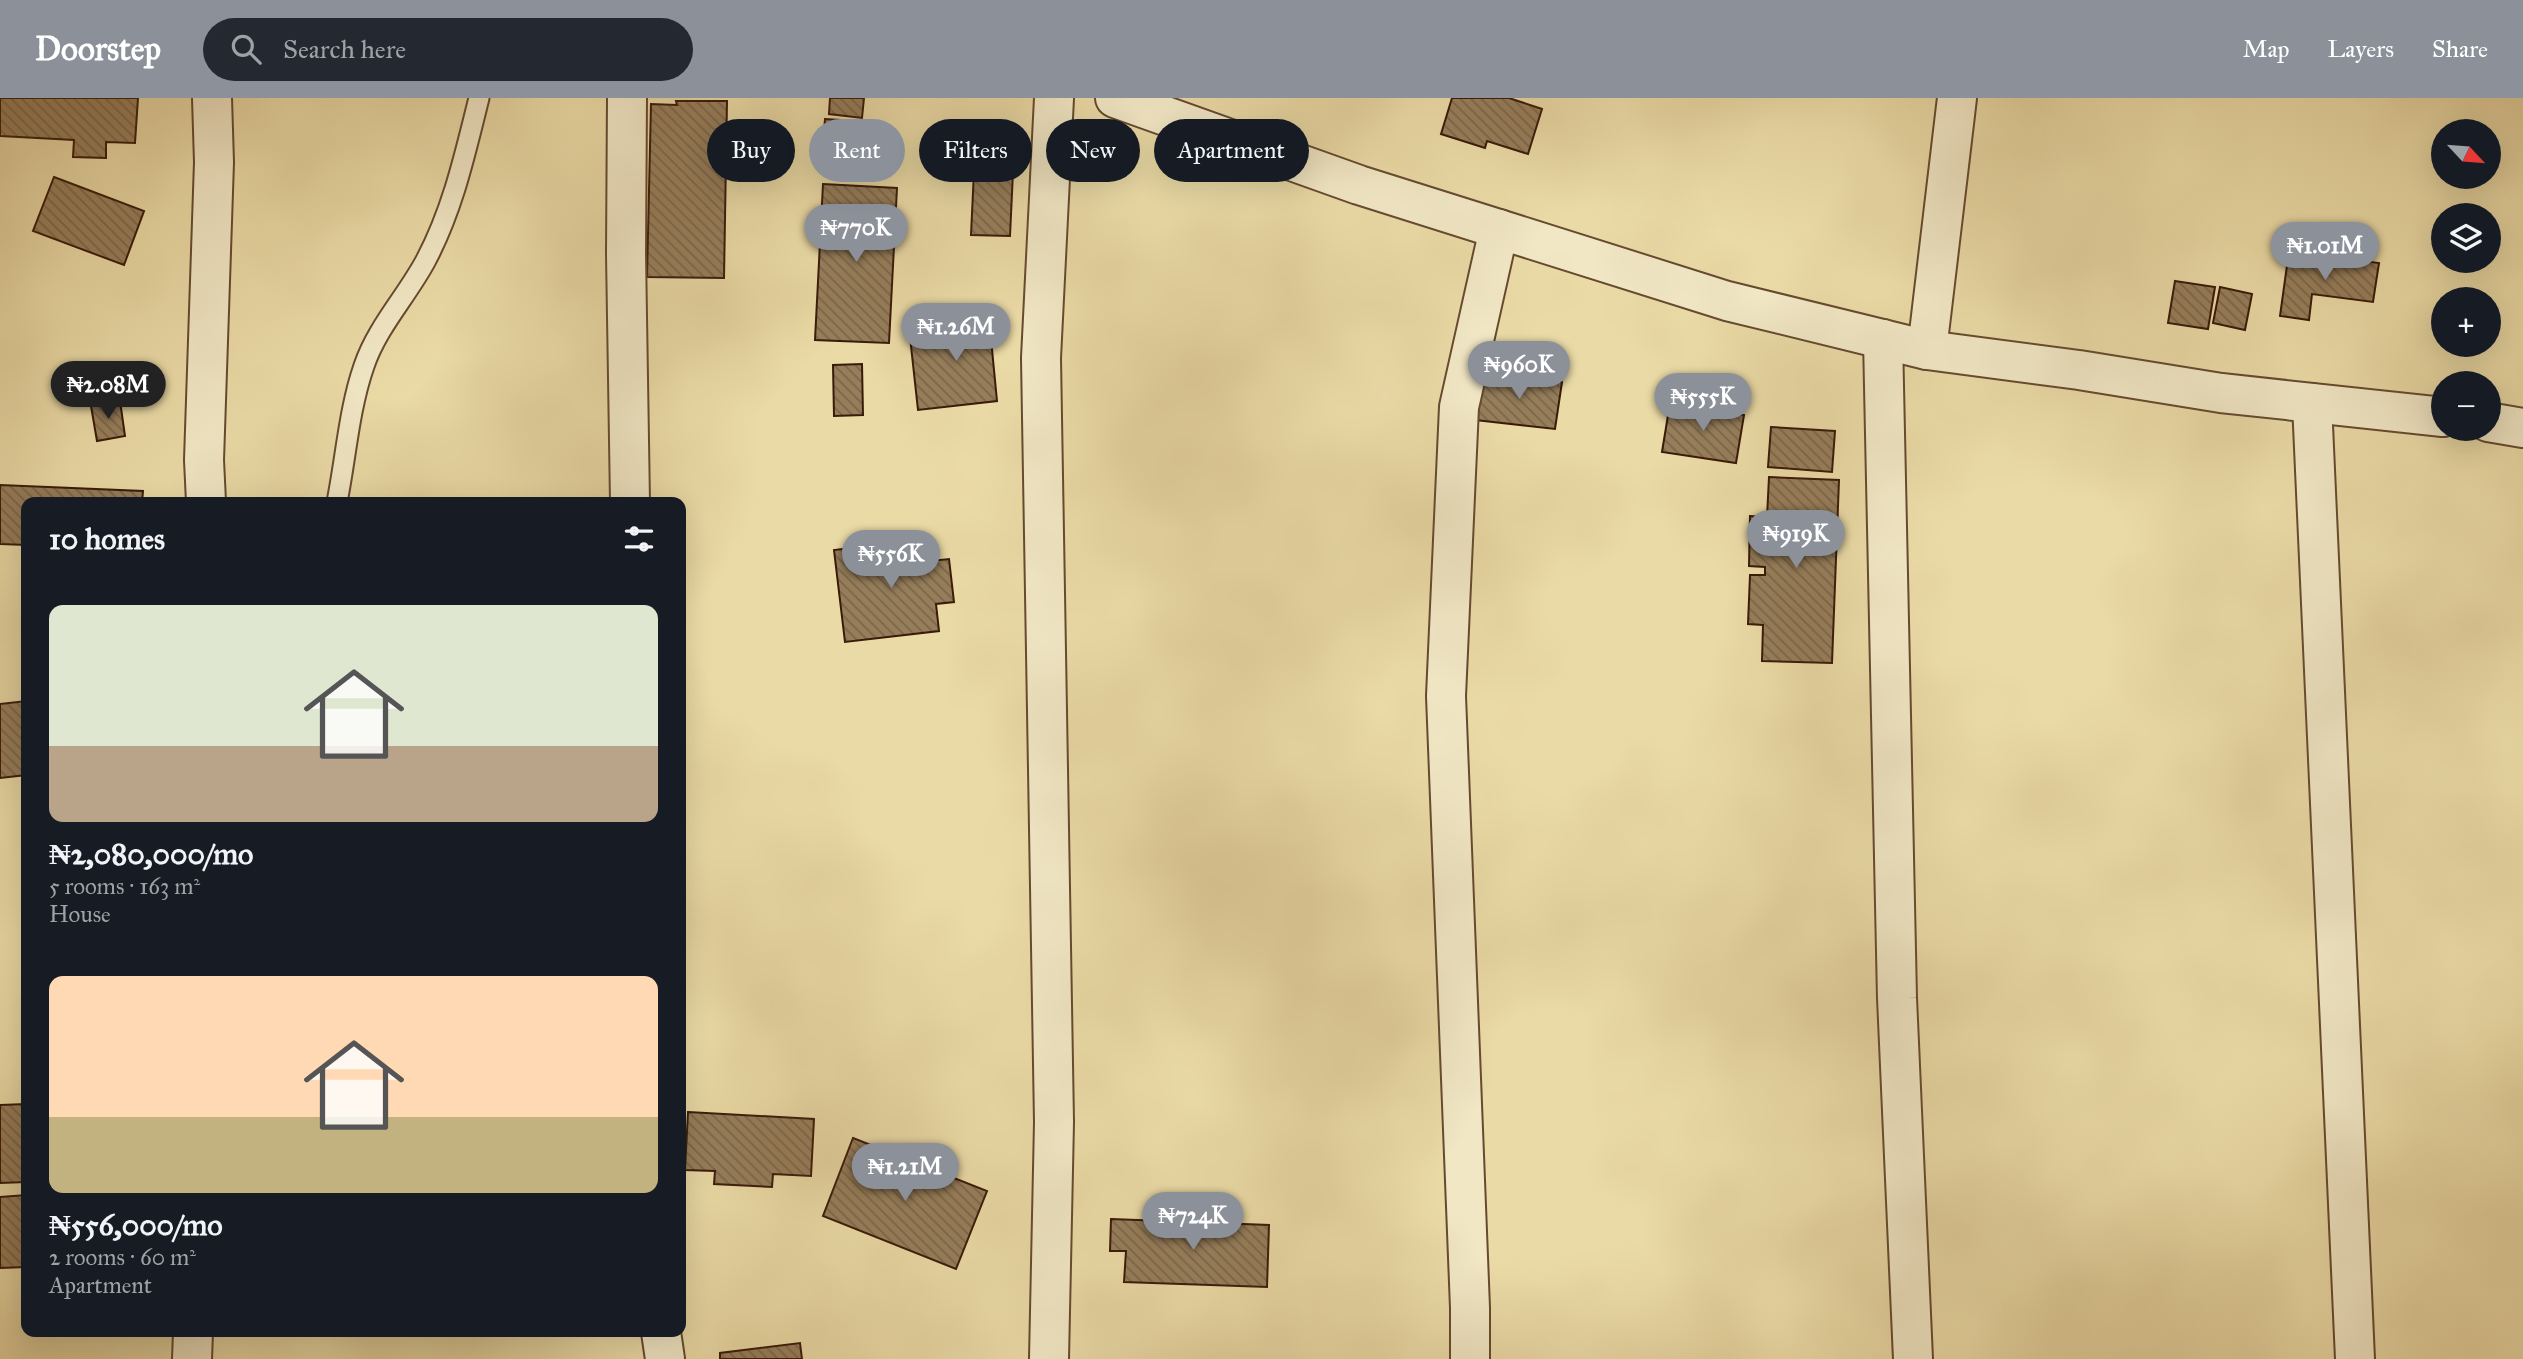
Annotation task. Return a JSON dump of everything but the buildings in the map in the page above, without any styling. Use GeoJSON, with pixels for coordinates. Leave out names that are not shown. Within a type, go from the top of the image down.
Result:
{"type":"FeatureCollection","features":[{"type":"Feature","properties":{"kind":"street"},"geometry":{"type":"LineString","coordinates":[[206,497],[204,460],[214,162],[212,98]]}},
{"type":"Feature","properties":{"kind":"street"},"geometry":{"type":"LineString","coordinates":[[627,98],[626,254],[630,497]]}},
{"type":"Feature","properties":{"kind":"street"},"geometry":{"type":"LineString","coordinates":[[1049,1359],[1054,1122],[1041,358],[1054,98]]}},
{"type":"Feature","properties":{"kind":"street"},"geometry":{"type":"LineString","coordinates":[[1115,98],[1359,185],[1727,301],[1927,350],[2079,370],[2221,393],[2431,416]]}},
{"type":"Feature","properties":{"kind":"street"},"geometry":{"type":"LineString","coordinates":[[1927,350],[1957,98]]}},
{"type":"Feature","properties":{"kind":"street"},"geometry":{"type":"LineString","coordinates":[[1470,1359],[1446,696],[1459,407],[1499,229]]}},
{"type":"Feature","properties":{"kind":"street"},"geometry":{"type":"LineString","coordinates":[[1883,339],[1897,998],[1913,1359]]}},
{"type":"Feature","properties":{"kind":"street"},"geometry":{"type":"LineString","coordinates":[[2312,403],[2355,1359]]}},
{"type":"Feature","properties":{"kind":"street"},"geometry":{"type":"LineString","coordinates":[[2501,424],[2523,428]]}},
{"type":"Feature","properties":{"kind":"street"},"geometry":{"type":"LineString","coordinates":[[192,1359],[193,1337]]}},
{"type":"Feature","properties":{"kind":"street"},"geometry":{"type":"LineString","coordinates":[[662,1337],[665,1359]]}},
{"type":"Feature","properties":{"kind":"lane"},"geometry":{"type":"LineString","coordinates":[[338,497],[354,402],[364,363],[394,309],[425,262],[444,222],[459,179],[479,98]]}}]}
